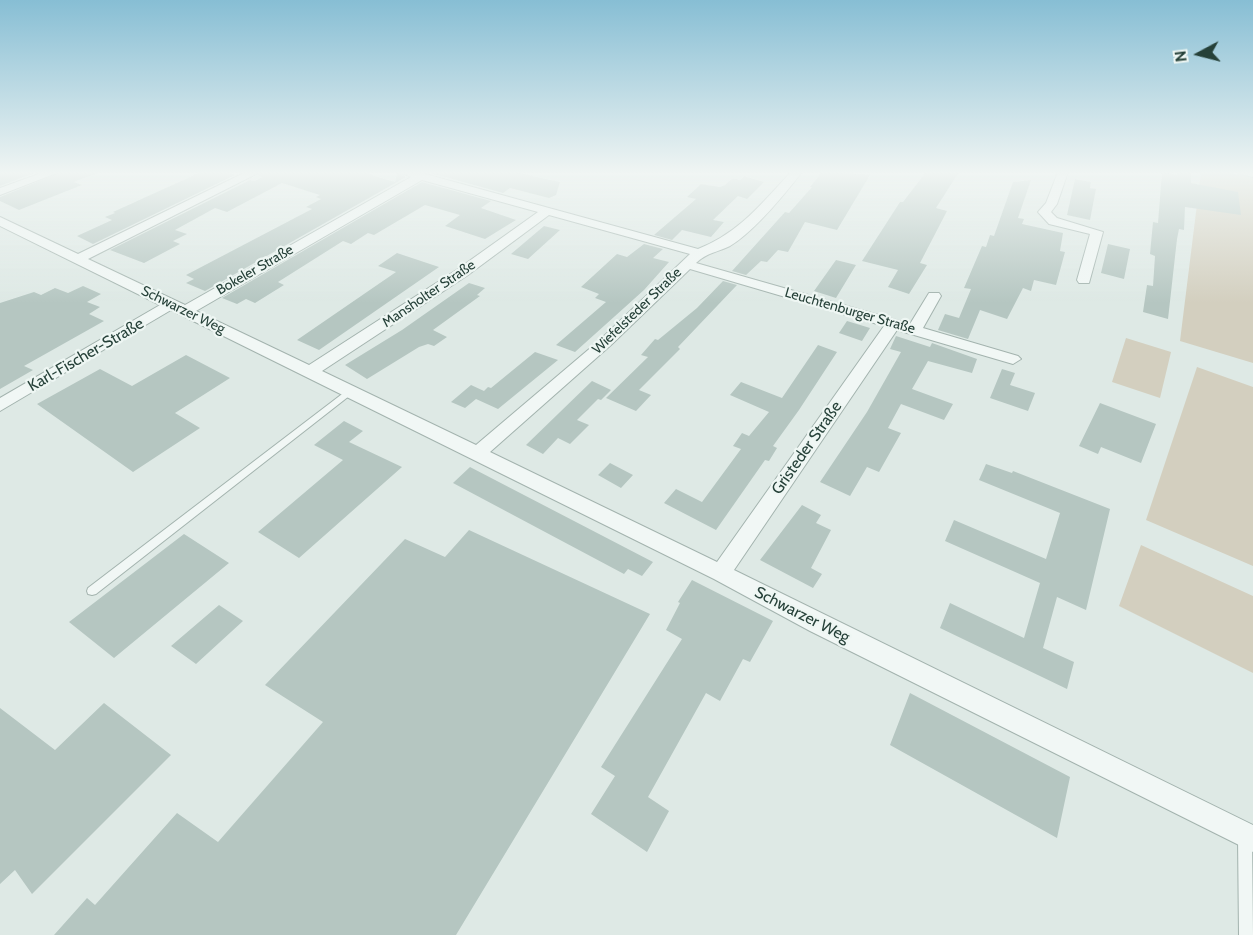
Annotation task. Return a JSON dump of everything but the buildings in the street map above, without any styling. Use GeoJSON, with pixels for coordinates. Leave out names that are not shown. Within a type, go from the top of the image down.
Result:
{"type":"FeatureCollection","features":[{"type":"Feature","properties":{"kind":"street"},"geometry":{"type":"LineString","coordinates":[[78,259],[166,216]]}},
{"type":"Feature","properties":{"kind":"street","name":"Bokeler Straße"},"geometry":{"type":"LineString","coordinates":[[178,308],[340,216]]}},
{"type":"Feature","properties":{"kind":"street","name":"Mansholter Straße"},"geometry":{"type":"LineString","coordinates":[[310,372],[463,272],[541,216]]}},
{"type":"Feature","properties":{"kind":"street"},"geometry":{"type":"LineString","coordinates":[[560,216],[699,253]]}},
{"type":"Feature","properties":{"kind":"street","name":"Wiefelsteder Straße"},"geometry":{"type":"LineString","coordinates":[[477,454],[606,342],[699,253],[725,243],[756,216]]}},
{"type":"Feature","properties":{"kind":"street"},"geometry":{"type":"LineString","coordinates":[[1048,216],[1053,221],[1097,232],[1084,280]]}},
{"type":"Feature","properties":{"kind":"street","name":"Schwarzer Weg"},"geometry":{"type":"LineString","coordinates":[[0,221],[721,573],[818,624],[1249,836]]}},
{"type":"Feature","properties":{"kind":"street"},"geometry":{"type":"LineString","coordinates":[[0,234],[15,228]]}},
{"type":"Feature","properties":{"kind":"street","name":"Leuchtenburger Straße"},"geometry":{"type":"LineString","coordinates":[[687,264],[1013,359]]}},
{"type":"Feature","properties":{"kind":"street"},"geometry":{"type":"LineString","coordinates":[[915,329],[934,296]]}},
{"type":"Feature","properties":{"kind":"street","name":"Karl-Fischer-Straße"},"geometry":{"type":"LineString","coordinates":[[0,405],[178,308]]}},
{"type":"Feature","properties":{"kind":"street","name":"Gristeder Straße"},"geometry":{"type":"LineString","coordinates":[[721,573],[894,323]]}},
{"type":"Feature","properties":{"kind":"lane"},"geometry":{"type":"LineString","coordinates":[[92,591],[350,391]]}},
{"type":"Feature","properties":{"kind":"lane"},"geometry":{"type":"LineString","coordinates":[[1246,935],[1249,916],[1249,836]]}},
{"type":"Feature","properties":{"kind":"shaded area"},"geometry":{"type":"Polygon","coordinates":[[[1196,216],[1253,216],[1253,363],[1180,341],[1196,216]]]}},
{"type":"Feature","properties":{"kind":"shaded area"},"geometry":{"type":"Polygon","coordinates":[[[1126,338],[1171,352],[1160,398],[1112,382],[1126,338]]]}},
{"type":"Feature","properties":{"kind":"shaded area"},"geometry":{"type":"Polygon","coordinates":[[[1197,367],[1253,387],[1253,566],[1146,520],[1197,367]]]}},
{"type":"Feature","properties":{"kind":"shaded area"},"geometry":{"type":"Polygon","coordinates":[[[1141,545],[1253,596],[1253,673],[1119,606],[1141,545]]]}}]}
